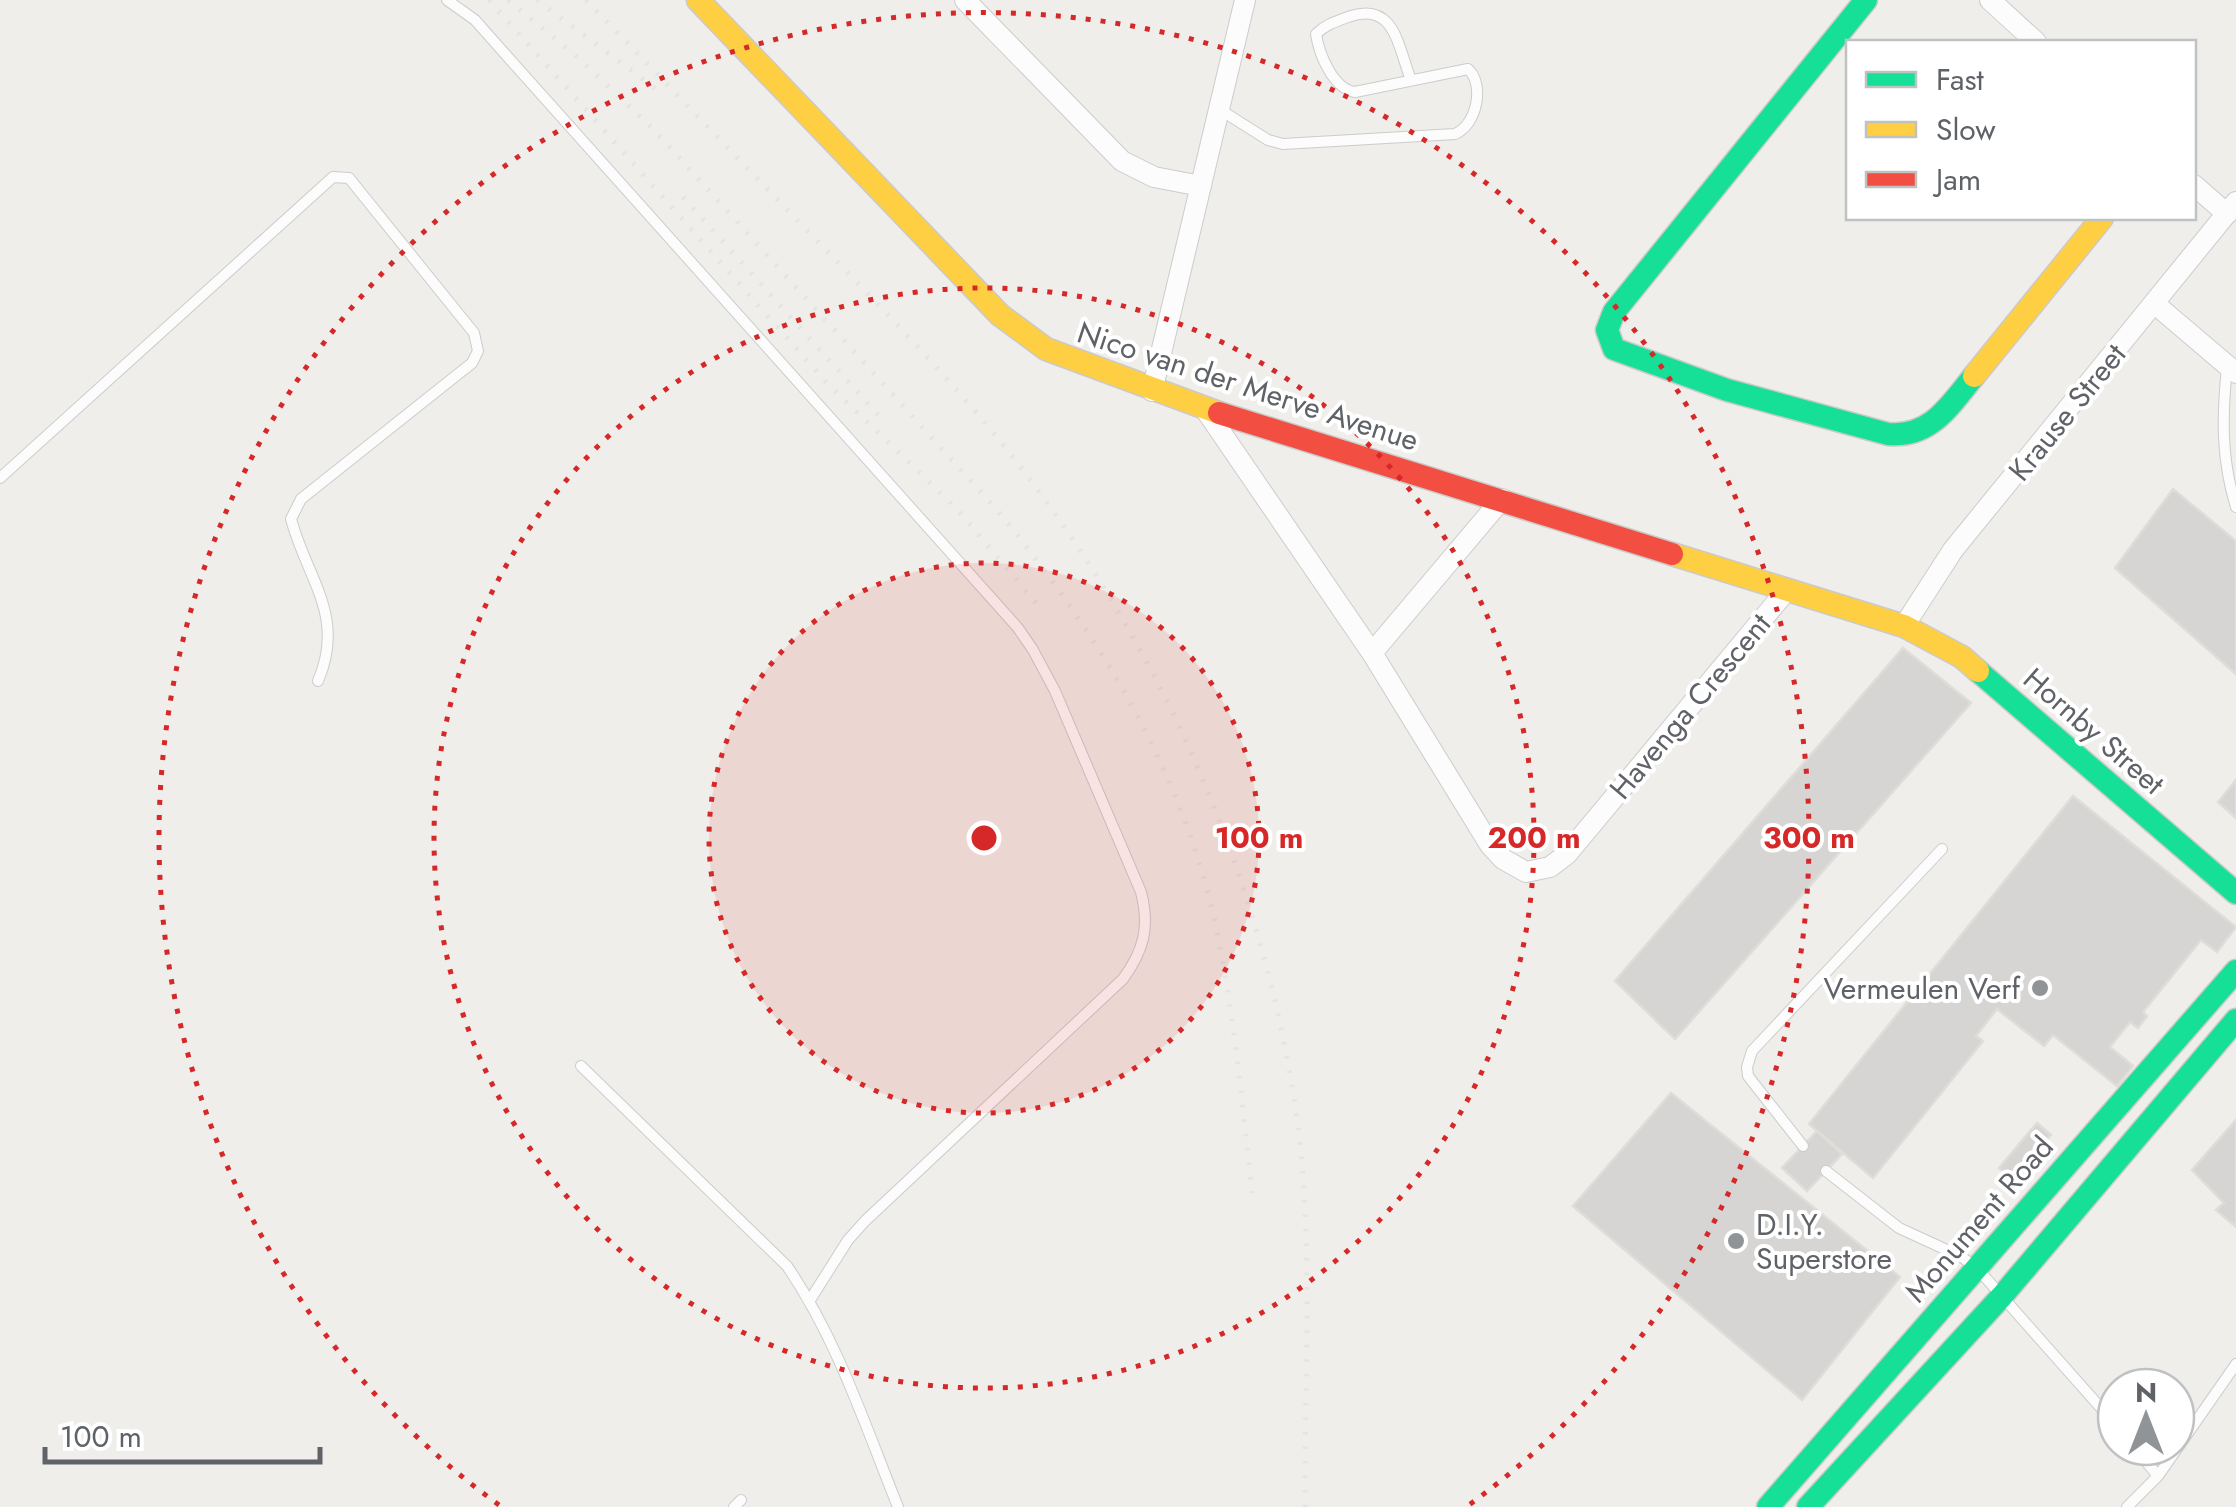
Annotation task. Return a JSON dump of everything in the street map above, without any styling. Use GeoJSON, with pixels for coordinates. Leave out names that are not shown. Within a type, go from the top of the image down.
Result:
{"type":"FeatureCollection","features":[{"type":"Feature","properties":{"kind":"street","name":"Nico van der Merve Avenue"},"geometry":{"type":"LineString","coordinates":[[698,0],[1022,334],[1066,358],[1205,409],[1904,626]]}},
{"type":"Feature","properties":{"kind":"street"},"geometry":{"type":"LineString","coordinates":[[965,0],[1122,161],[1154,177],[1200,186]]}},
{"type":"Feature","properties":{"kind":"street"},"geometry":{"type":"LineString","coordinates":[[1152,391],[1245,0]]}},
{"type":"Feature","properties":{"kind":"street"},"geometry":{"type":"LineString","coordinates":[[1866,0],[1614,312],[1607,330],[1614,349],[1728,390],[1877,432],[1911,434],[1928,426],[1958,395],[2100,220]]}},
{"type":"Feature","properties":{"kind":"street"},"geometry":{"type":"LineString","coordinates":[[1990,0],[2034,40]]}},
{"type":"Feature","properties":{"kind":"street"},"geometry":{"type":"LineString","coordinates":[[2196,185],[2231,208]]}},
{"type":"Feature","properties":{"kind":"street","name":"Krause Street"},"geometry":{"type":"LineString","coordinates":[[1904,626],[1953,550],[2231,208]]}},
{"type":"Feature","properties":{"kind":"street"},"geometry":{"type":"LineString","coordinates":[[2155,304],[2232,370]]}},
{"type":"Feature","properties":{"kind":"street","name":"Havenga Crescent"},"geometry":{"type":"LineString","coordinates":[[1205,409],[1372,653],[1496,853],[1526,872],[1540,872],[1559,862],[1575,845],[1786,591]]}},
{"type":"Feature","properties":{"kind":"street"},"geometry":{"type":"LineString","coordinates":[[1372,653],[1502,500]]}},
{"type":"Feature","properties":{"kind":"street","name":"Hornby Street"},"geometry":{"type":"LineString","coordinates":[[1904,626],[1962,657],[2236,893]]}},
{"type":"Feature","properties":{"kind":"street","name":"Monument Road"},"geometry":{"type":"LineString","coordinates":[[1768,1507],[2236,972]]}},
{"type":"Feature","properties":{"kind":"street"},"geometry":{"type":"LineString","coordinates":[[1808,1507],[2002,1296],[2236,1020]]}},
{"type":"Feature","properties":{"kind":"lane"},"geometry":{"type":"LineString","coordinates":[[447,0],[475,20],[1018,628],[1054,691],[1141,892],[1146,911],[1145,937],[1123,980],[865,1221],[810,1300]]}},
{"type":"Feature","properties":{"kind":"lane"},"geometry":{"type":"LineString","coordinates":[[1219,108],[1268,140],[1283,144],[1455,134],[1470,124],[1476,106],[1474,72],[1463,68],[1411,80],[1347,91],[1338,85],[1316,34],[1330,23],[1362,13],[1383,16],[1390,24],[1411,80]]}},
{"type":"Feature","properties":{"kind":"lane"},"geometry":{"type":"LineString","coordinates":[[0,478],[333,178],[349,178],[474,333],[478,351],[472,362],[300,498],[291,519],[326,614],[330,636],[318,680]]}},
{"type":"Feature","properties":{"kind":"lane"},"geometry":{"type":"LineString","coordinates":[[2232,370],[2222,436],[2236,507]]}},
{"type":"Feature","properties":{"kind":"lane"},"geometry":{"type":"LineString","coordinates":[[1803,1146],[1748,1076],[1752,1051],[1942,849]]}},
{"type":"Feature","properties":{"kind":"lane"},"geometry":{"type":"LineString","coordinates":[[582,1066],[787,1266],[834,1346],[898,1507]]}},
{"type":"Feature","properties":{"kind":"lane"},"geometry":{"type":"LineString","coordinates":[[1826,1171],[1898,1228],[1976,1267],[2096,1402]]}},
{"type":"Feature","properties":{"kind":"lane"},"geometry":{"type":"LineString","coordinates":[[2128,1507],[2158,1476],[2236,1364]]}},
{"type":"Feature","properties":{"kind":"lane"},"geometry":{"type":"LineString","coordinates":[[2151,1467],[2158,1476]]}},
{"type":"Feature","properties":{"kind":"building"},"geometry":{"type":"Polygon","coordinates":[[[2173,489],[2236,541],[2236,674],[2115,568],[2173,489]]]}},
{"type":"Feature","properties":{"kind":"building"},"geometry":{"type":"Polygon","coordinates":[[[1903,648],[1971,703],[1675,1039],[1615,981],[1903,648]]]}},
{"type":"Feature","properties":{"kind":"building"},"geometry":{"type":"Polygon","coordinates":[[[2236,780],[2236,818],[2218,802],[2236,780]]]}},
{"type":"Feature","properties":{"kind":"building","name":"Vermeulen Verf"},"geometry":{"type":"Polygon","coordinates":[[[2073,796],[2236,927],[2217,952],[2201,940],[2143,1012],[2147,1016],[2138,1028],[2130,1022],[2110,1047],[2133,1066],[2117,1086],[2053,1035],[2044,1046],[1997,1009],[1976,1036],[1983,1041],[1873,1178],[1809,1124],[2073,796]]]}},
{"type":"Feature","properties":{"kind":"building","name":"D.I.Y. Superstore"},"geometry":{"type":"Polygon","coordinates":[[[1671,1093],[1900,1277],[1802,1400],[1573,1206],[1671,1093]]]}},
{"type":"Feature","properties":{"kind":"building"},"geometry":{"type":"Polygon","coordinates":[[[2236,1120],[2236,1227],[2216,1210],[2224,1203],[2192,1170],[2236,1120]]]}},
{"type":"Feature","properties":{"kind":"building"},"geometry":{"type":"Polygon","coordinates":[[[2037,1123],[2051,1135],[2013,1180],[1999,1168],[2037,1123]]]}},
{"type":"Feature","properties":{"kind":"building"},"geometry":{"type":"Polygon","coordinates":[[[1817,1131],[1842,1154],[1807,1191],[1782,1168],[1817,1131]]]}},
{"type":"Feature","properties":{"kind":"railway"},"geometry":{"type":"LineString","coordinates":[[489,0],[825,381],[957,509],[1041,609]]}},
{"type":"Feature","properties":{"kind":"railway"},"geometry":{"type":"LineString","coordinates":[[508,0],[575,55],[655,131],[997,510],[1101,652],[1157,756],[1200,865],[1227,989],[1252,1193]]}},
{"type":"Feature","properties":{"kind":"railway"},"geometry":{"type":"LineString","coordinates":[[537,0],[657,90]]}},
{"type":"Feature","properties":{"kind":"railway"},"geometry":{"type":"LineString","coordinates":[[586,0],[934,364],[987,425],[1085,558],[1169,705],[1234,860],[1280,1022],[1295,1105],[1307,1255],[1305,1507]]}},
{"type":"Feature","properties":{"kind":"railway"},"geometry":{"type":"LineString","coordinates":[[683,197],[880,417]]}},
{"type":"Feature","properties":{"kind":"traffic: fast"},"geometry":{"type":"LineString","coordinates":[[1866,0],[1614,312],[1607,330],[1614,349],[1727,390],[1888,434],[1903,434],[1928,425],[1974,376]]}},
{"type":"Feature","properties":{"kind":"traffic: fast"},"geometry":{"type":"LineString","coordinates":[[1978,671],[2236,893]]}},
{"type":"Feature","properties":{"kind":"traffic: fast"},"geometry":{"type":"LineString","coordinates":[[1768,1507],[2236,971]]}},
{"type":"Feature","properties":{"kind":"traffic: fast"},"geometry":{"type":"LineString","coordinates":[[1808,1507],[2002,1296],[2236,1020]]}},
{"type":"Feature","properties":{"kind":"traffic: slow"},"geometry":{"type":"LineString","coordinates":[[698,0],[1000,315],[1046,349],[1219,413]]}},
{"type":"Feature","properties":{"kind":"traffic: slow"},"geometry":{"type":"LineString","coordinates":[[1974,376],[2100,220]]}},
{"type":"Feature","properties":{"kind":"traffic: slow"},"geometry":{"type":"LineString","coordinates":[[1672,554],[1904,626],[1962,657],[1978,671]]}},
{"type":"Feature","properties":{"kind":"traffic: jam"},"geometry":{"type":"LineString","coordinates":[[1219,413],[1672,554]]}},
{"type":"Feature","properties":{"kind":"place","name":"Vermeulen Verf"},"geometry":{"type":"Point","coordinates":[2040,988]}},
{"type":"Feature","properties":{"kind":"place","name":"D.I.Y. Superstore"},"geometry":{"type":"Point","coordinates":[1736,1241]}}]}
